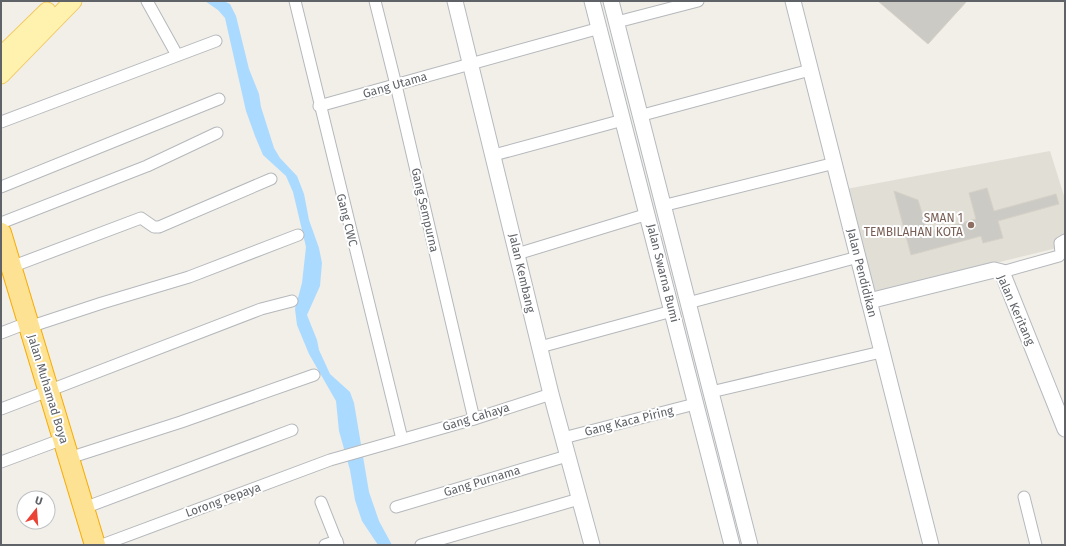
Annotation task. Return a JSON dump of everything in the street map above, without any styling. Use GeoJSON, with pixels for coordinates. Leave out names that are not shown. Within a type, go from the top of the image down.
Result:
{"type":"FeatureCollection","features":[{"type":"Feature","properties":{"kind":"highway","name":"Jalan Muhamad Boya"},"geometry":{"type":"LineString","coordinates":[[1,233],[95,545]]}},
{"type":"Feature","properties":{"kind":"main road"},"geometry":{"type":"LineString","coordinates":[[1,75],[73,1]]}},
{"type":"Feature","properties":{"kind":"main road"},"geometry":{"type":"LineString","coordinates":[[1,56],[50,4]]}},
{"type":"Feature","properties":{"kind":"street"},"geometry":{"type":"LineString","coordinates":[[147,1],[177,55]]}},
{"type":"Feature","properties":{"kind":"street","name":"Gang CWC"},"geometry":{"type":"LineString","coordinates":[[295,1],[319,106],[402,439]]}},
{"type":"Feature","properties":{"kind":"street","name":"Gang Sempurna"},"geometry":{"type":"LineString","coordinates":[[374,1],[396,85],[474,418]]}},
{"type":"Feature","properties":{"kind":"street","name":"Jalan Kembang"},"geometry":{"type":"LineString","coordinates":[[455,1],[494,155],[551,394],[592,545]]}},
{"type":"Feature","properties":{"kind":"street","name":"Jalan Swarna Bumi"},"geometry":{"type":"LineString","coordinates":[[592,1],[732,545]]}},
{"type":"Feature","properties":{"kind":"street","name":"Jalan Swarna Bumi"},"geometry":{"type":"LineString","coordinates":[[611,1],[639,116],[750,545]]}},
{"type":"Feature","properties":{"kind":"street"},"geometry":{"type":"LineString","coordinates":[[617,22],[698,1]]}},
{"type":"Feature","properties":{"kind":"street","name":"Jalan Pendidikan"},"geometry":{"type":"LineString","coordinates":[[793,1],[930,545]]}},
{"type":"Feature","properties":{"kind":"street","name":"Gang Utama"},"geometry":{"type":"LineString","coordinates":[[319,106],[600,28]]}},
{"type":"Feature","properties":{"kind":"street"},"geometry":{"type":"LineString","coordinates":[[1,122],[216,41]]}},
{"type":"Feature","properties":{"kind":"street"},"geometry":{"type":"LineString","coordinates":[[639,116],[810,70]]}},
{"type":"Feature","properties":{"kind":"street"},"geometry":{"type":"LineString","coordinates":[[1,187],[219,99]]}},
{"type":"Feature","properties":{"kind":"street"},"geometry":{"type":"LineString","coordinates":[[494,155],[623,120]]}},
{"type":"Feature","properties":{"kind":"street"},"geometry":{"type":"LineString","coordinates":[[1,223],[146,166],[217,133]]}},
{"type":"Feature","properties":{"kind":"street"},"geometry":{"type":"LineString","coordinates":[[662,206],[835,163]]}},
{"type":"Feature","properties":{"kind":"street"},"geometry":{"type":"LineString","coordinates":[[11,266],[141,218],[154,227],[159,227],[271,179]]}},
{"type":"Feature","properties":{"kind":"street"},"geometry":{"type":"LineString","coordinates":[[642,193],[658,189]]}},
{"type":"Feature","properties":{"kind":"street"},"geometry":{"type":"LineString","coordinates":[[517,254],[648,214]]}},
{"type":"Feature","properties":{"kind":"street"},"geometry":{"type":"LineString","coordinates":[[1,333],[189,277],[298,235]]}},
{"type":"Feature","properties":{"kind":"street"},"geometry":{"type":"LineString","coordinates":[[1002,272],[1059,256],[1061,253],[1060,243],[1065,240]]}},
{"type":"Feature","properties":{"kind":"street"},"geometry":{"type":"LineString","coordinates":[[688,303],[858,257]]}},
{"type":"Feature","properties":{"kind":"street","name":"Jalan Keritang"},"geometry":{"type":"LineString","coordinates":[[869,301],[994,270],[1002,272],[1065,429]]}},
{"type":"Feature","properties":{"kind":"street"},"geometry":{"type":"LineString","coordinates":[[1,409],[261,308],[292,301]]}},
{"type":"Feature","properties":{"kind":"street"},"geometry":{"type":"LineString","coordinates":[[540,347],[672,311]]}},
{"type":"Feature","properties":{"kind":"street"},"geometry":{"type":"LineString","coordinates":[[711,392],[881,352]]}},
{"type":"Feature","properties":{"kind":"street"},"geometry":{"type":"LineString","coordinates":[[688,378],[705,373]]}},
{"type":"Feature","properties":{"kind":"street"},"geometry":{"type":"LineString","coordinates":[[69,458],[181,422],[314,375]]}},
{"type":"Feature","properties":{"kind":"street","name":"Gang Cahaya"},"geometry":{"type":"LineString","coordinates":[[362,450],[551,394]]}},
{"type":"Feature","properties":{"kind":"street","name":"Gang Kaca Piring"},"geometry":{"type":"LineString","coordinates":[[563,438],[695,404]]}},
{"type":"Feature","properties":{"kind":"street"},"geometry":{"type":"LineString","coordinates":[[84,508],[292,430]]}},
{"type":"Feature","properties":{"kind":"street"},"geometry":{"type":"LineString","coordinates":[[1,462],[63,439]]}},
{"type":"Feature","properties":{"kind":"street","name":"Lorong Pepaya"},"geometry":{"type":"LineString","coordinates":[[102,545],[362,450]]}},
{"type":"Feature","properties":{"kind":"street","name":"Gang Purnama"},"geometry":{"type":"LineString","coordinates":[[396,507],[567,456]]}},
{"type":"Feature","properties":{"kind":"street"},"geometry":{"type":"LineString","coordinates":[[1024,497],[1036,545]]}},
{"type":"Feature","properties":{"kind":"street"},"geometry":{"type":"LineString","coordinates":[[421,545],[579,500]]}},
{"type":"Feature","properties":{"kind":"street"},"geometry":{"type":"LineString","coordinates":[[321,502],[338,543],[325,545]]}},
{"type":"Feature","properties":{"kind":"shaded area"},"geometry":{"type":"Polygon","coordinates":[[[1050,151],[1065,199],[1065,246],[874,293],[846,189],[1050,151]]]}},
{"type":"Feature","properties":{"kind":"water"},"geometry":{"type":"Polygon","coordinates":[[[205,1],[224,1],[230,4],[236,16],[249,69],[259,94],[261,107],[274,148],[280,158],[297,176],[304,194],[309,220],[319,248],[322,263],[320,286],[307,315],[317,340],[319,350],[330,374],[350,392],[354,403],[369,492],[379,521],[392,545],[378,545],[362,521],[355,500],[350,470],[339,431],[336,401],[309,354],[297,325],[295,309],[302,283],[306,247],[293,192],[286,176],[263,155],[246,111],[225,18],[218,10],[205,1]]]}},
{"type":"Feature","properties":{"kind":"building"},"geometry":{"type":"Polygon","coordinates":[[[878,1],[967,1],[928,44],[878,1]]]}},
{"type":"Feature","properties":{"kind":"building"},"geometry":{"type":"Polygon","coordinates":[[[987,188],[994,211],[1056,194],[1059,204],[998,221],[1003,238],[983,243],[981,236],[911,255],[894,191],[918,200],[928,232],[976,219],[969,193],[987,188]]]}},
{"type":"Feature","properties":{"kind":"place","name":"SMAN 1 TEMBILAHAN KOTA"},"geometry":{"type":"Point","coordinates":[971,225]}}]}
